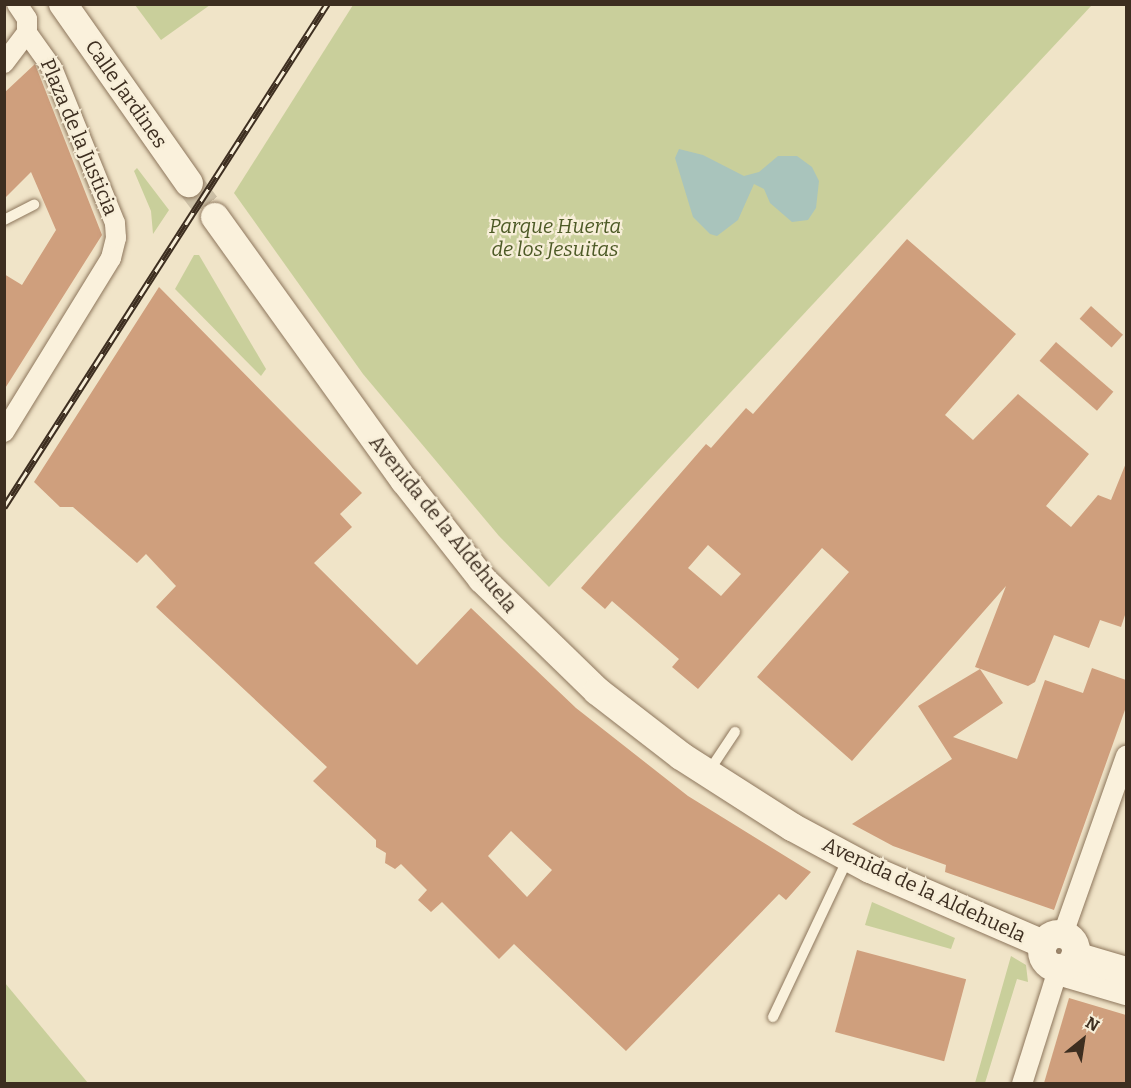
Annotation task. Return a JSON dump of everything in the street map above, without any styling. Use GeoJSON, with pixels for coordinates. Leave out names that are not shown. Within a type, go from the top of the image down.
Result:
{"type":"FeatureCollection","features":[{"type":"Feature","properties":{"kind":"main road","name":"Calle Jardines"},"geometry":{"type":"LineString","coordinates":[[63,4],[189,183]]}},
{"type":"Feature","properties":{"kind":"main road","name":"Avenida de la Aldehuela"},"geometry":{"type":"LineString","coordinates":[[215,217],[405,481],[486,584],[597,691],[708,774],[849,858],[1059,955],[1126,971]]}},
{"type":"Feature","properties":{"kind":"street"},"geometry":{"type":"LineString","coordinates":[[4,63],[27,33],[27,19],[17,4]]}},
{"type":"Feature","properties":{"kind":"street","name":"Plaza de la Justicia"},"geometry":{"type":"LineString","coordinates":[[4,432],[111,258],[116,237],[115,223],[52,68],[27,33]]}},
{"type":"Feature","properties":{"kind":"street"},"geometry":{"type":"LineString","coordinates":[[1022,1083],[1059,955],[1126,756]]}},
{"type":"Feature","properties":{"kind":"street","name":"Avenida de la Aldehuela"},"geometry":{"type":"LineString","coordinates":[[1059,955],[1126,995]]}},
{"type":"Feature","properties":{"kind":"lane"},"geometry":{"type":"LineString","coordinates":[[4,220],[34,205]]}},
{"type":"Feature","properties":{"kind":"lane"},"geometry":{"type":"LineString","coordinates":[[708,774],[735,732]]}},
{"type":"Feature","properties":{"kind":"lane"},"geometry":{"type":"LineString","coordinates":[[773,1017],[849,858]]}},
{"type":"Feature","properties":{"kind":"green space"},"geometry":{"type":"Polygon","coordinates":[[[135,5],[210,5],[161,40],[135,5]]]}},
{"type":"Feature","properties":{"kind":"green space","name":"Parque Huerta de los Jesuitas"},"geometry":{"type":"Polygon","coordinates":[[[353,5],[1092,5],[549,587],[499,536],[363,374],[234,193],[353,5]]]}},
{"type":"Feature","properties":{"kind":"green space"},"geometry":{"type":"Polygon","coordinates":[[[137,168],[169,210],[153,234],[151,211],[134,171],[137,168]]]}},
{"type":"Feature","properties":{"kind":"green space"},"geometry":{"type":"Polygon","coordinates":[[[194,255],[199,255],[266,369],[261,376],[175,289],[194,255]]]}},
{"type":"Feature","properties":{"kind":"green space"},"geometry":{"type":"Polygon","coordinates":[[[872,902],[955,938],[951,949],[865,925],[872,902]]]}},
{"type":"Feature","properties":{"kind":"green space"},"geometry":{"type":"Polygon","coordinates":[[[1011,956],[1026,965],[1028,982],[1017,979],[985,1083],[975,1083],[1011,956]]]}},
{"type":"Feature","properties":{"kind":"green space"},"geometry":{"type":"Polygon","coordinates":[[[5,983],[88,1083],[5,1083],[5,983]]]}},
{"type":"Feature","properties":{"kind":"water"},"geometry":{"type":"Polygon","coordinates":[[[679,149],[703,155],[744,176],[759,172],[778,156],[797,156],[812,167],[819,181],[816,208],[808,220],[792,222],[770,203],[764,189],[754,184],[738,220],[717,236],[710,234],[693,217],[675,158],[679,149]]]}},
{"type":"Feature","properties":{"kind":"building"},"geometry":{"type":"Polygon","coordinates":[[[35,64],[102,235],[4,390],[4,274],[22,285],[56,230],[31,172],[4,199],[4,93],[35,64]]]}},
{"type":"Feature","properties":{"kind":"building"},"geometry":{"type":"Polygon","coordinates":[[[907,239],[1016,334],[945,415],[973,440],[1018,394],[1089,454],[1046,506],[1071,527],[1098,495],[1111,500],[1126,463],[1126,612],[1121,627],[1100,620],[1089,648],[1054,635],[1035,682],[1028,686],[975,667],[1006,586],[852,761],[757,677],[849,572],[822,548],[698,689],[672,667],[679,659],[612,601],[605,609],[581,588],[706,444],[711,448],[746,408],[753,414],[907,239]],[[708,545],[688,568],[721,596],[741,574],[708,545]]]}},
{"type":"Feature","properties":{"kind":"building"},"geometry":{"type":"Polygon","coordinates":[[[159,287],[362,493],[340,514],[352,527],[314,563],[417,665],[471,608],[576,708],[688,796],[811,872],[786,900],[779,894],[626,1051],[514,944],[499,959],[442,902],[431,912],[418,900],[427,890],[401,864],[395,869],[385,863],[386,853],[376,847],[376,840],[313,781],[327,767],[156,607],[176,586],[146,554],[137,563],[73,507],[60,507],[34,482],[159,287]],[[511,831],[488,856],[527,897],[552,870],[511,831]]]}},
{"type":"Feature","properties":{"kind":"building"},"geometry":{"type":"Polygon","coordinates":[[[1091,306],[1123,335],[1112,347],[1080,319],[1091,306]]]}},
{"type":"Feature","properties":{"kind":"building"},"geometry":{"type":"Polygon","coordinates":[[[1056,342],[1113,392],[1097,411],[1040,361],[1056,342]]]}},
{"type":"Feature","properties":{"kind":"building"},"geometry":{"type":"Polygon","coordinates":[[[1092,668],[1126,680],[1126,707],[1054,910],[945,872],[946,865],[893,846],[852,824],[952,759],[918,706],[980,669],[1003,703],[953,737],[1017,759],[1045,680],[1083,693],[1092,668]]]}},
{"type":"Feature","properties":{"kind":"building"},"geometry":{"type":"Polygon","coordinates":[[[857,950],[966,979],[944,1061],[835,1032],[857,950]]]}},
{"type":"Feature","properties":{"kind":"building"},"geometry":{"type":"Polygon","coordinates":[[[1069,998],[1126,1015],[1126,1083],[1044,1083],[1069,998]]]}},
{"type":"Feature","properties":{"kind":"tunnel"},"geometry":{"type":"LineString","coordinates":[[189,183],[215,217]]}},
{"type":"Feature","properties":{"kind":"railway"},"geometry":{"type":"LineString","coordinates":[[4,507],[327,4]]}}]}
